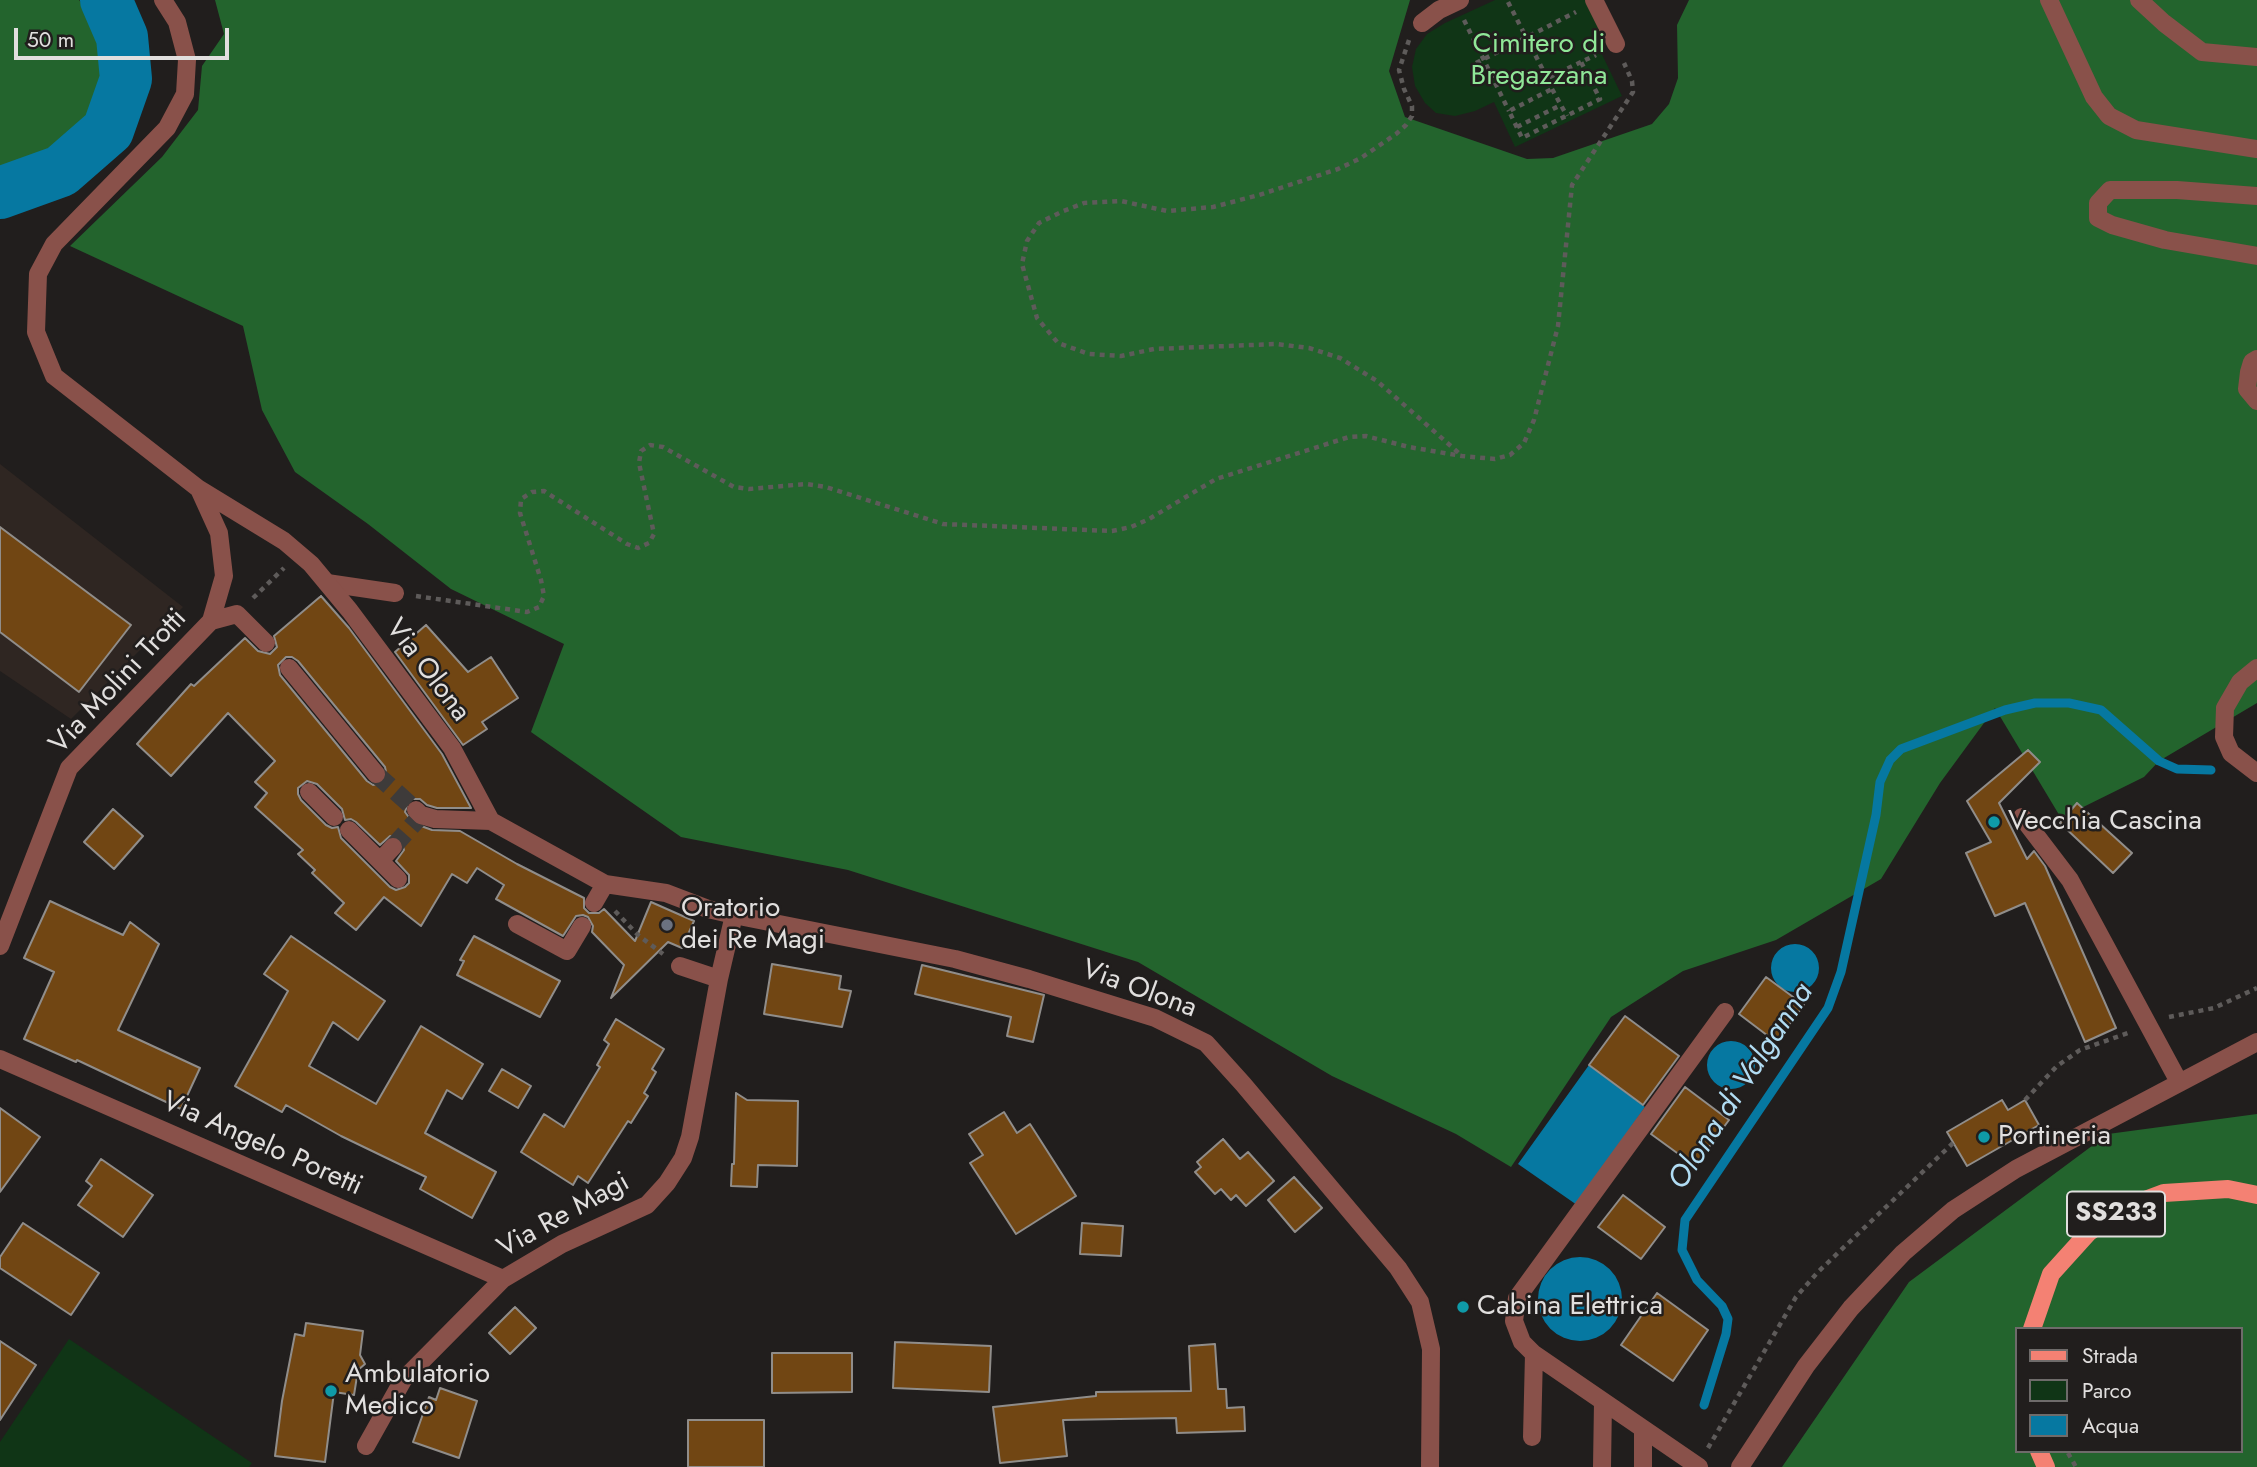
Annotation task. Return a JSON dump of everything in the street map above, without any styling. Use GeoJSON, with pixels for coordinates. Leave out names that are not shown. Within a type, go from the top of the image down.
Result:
{"type":"FeatureCollection","features":[{"type":"Feature","properties":{"kind":"main road","name":"SS233"},"geometry":{"type":"LineString","coordinates":[[2033,1327],[2051,1274],[2089,1232],[2124,1208],[2164,1192],[2228,1189],[2257,1195]]}},
{"type":"Feature","properties":{"kind":"street","name":"Via Olona"},"geometry":{"type":"LineString","coordinates":[[163,0],[177,22],[187,60],[185,93],[167,128],[54,244],[38,274],[36,332],[54,376],[199,489],[284,541],[311,564],[452,748],[491,821],[599,895],[666,893],[708,909],[734,915],[955,959],[1156,1018],[1206,1043],[1398,1268],[1420,1303],[1431,1349],[1430,1467]]}},
{"type":"Feature","properties":{"kind":"street"},"geometry":{"type":"LineString","coordinates":[[2049,0],[2094,97],[2109,116],[2136,130],[2257,149]]}},
{"type":"Feature","properties":{"kind":"street"},"geometry":{"type":"LineString","coordinates":[[2139,0],[2202,52],[2257,57]]}},
{"type":"Feature","properties":{"kind":"street"},"geometry":{"type":"LineString","coordinates":[[1422,23],[1457,1]]}},
{"type":"Feature","properties":{"kind":"street"},"geometry":{"type":"LineString","coordinates":[[1595,1],[1616,44]]}},
{"type":"Feature","properties":{"kind":"street"},"geometry":{"type":"LineString","coordinates":[[2257,196],[2177,190],[2110,190],[2098,203],[2098,218],[2112,225],[2165,240],[2257,256]]}},
{"type":"Feature","properties":{"kind":"street"},"geometry":{"type":"LineString","coordinates":[[2257,359],[2252,362],[2247,389],[2257,401]]}},
{"type":"Feature","properties":{"kind":"street","name":"Via Molini Trotti"},"geometry":{"type":"LineString","coordinates":[[0,946],[69,768],[211,621],[224,576],[219,533],[199,489]]}},
{"type":"Feature","properties":{"kind":"street"},"geometry":{"type":"LineString","coordinates":[[327,583],[395,593]]}},
{"type":"Feature","properties":{"kind":"street"},"geometry":{"type":"LineString","coordinates":[[211,621],[237,614],[265,643]]}},
{"type":"Feature","properties":{"kind":"street"},"geometry":{"type":"LineString","coordinates":[[289,668],[376,774]]}},
{"type":"Feature","properties":{"kind":"street"},"geometry":{"type":"LineString","coordinates":[[2257,668],[2240,682],[2225,708],[2224,737],[2231,753],[2257,773]]}},
{"type":"Feature","properties":{"kind":"street"},"geometry":{"type":"LineString","coordinates":[[310,792],[334,817]]}},
{"type":"Feature","properties":{"kind":"street"},"geometry":{"type":"LineString","coordinates":[[418,815],[435,819],[491,821]]}},
{"type":"Feature","properties":{"kind":"street"},"geometry":{"type":"LineString","coordinates":[[2022,817],[2070,880],[2179,1082]]}},
{"type":"Feature","properties":{"kind":"street"},"geometry":{"type":"LineString","coordinates":[[349,830],[398,879]]}},
{"type":"Feature","properties":{"kind":"street"},"geometry":{"type":"LineString","coordinates":[[380,861],[393,847]]}},
{"type":"Feature","properties":{"kind":"street","name":"Via Re Magi"},"geometry":{"type":"LineString","coordinates":[[366,1446],[403,1380],[503,1279],[562,1244],[647,1205],[667,1184],[683,1158],[690,1136],[719,979],[734,915]]}},
{"type":"Feature","properties":{"kind":"street"},"geometry":{"type":"LineString","coordinates":[[517,924],[567,951],[582,926]]}},
{"type":"Feature","properties":{"kind":"street"},"geometry":{"type":"LineString","coordinates":[[680,966],[719,979]]}},
{"type":"Feature","properties":{"kind":"street"},"geometry":{"type":"LineString","coordinates":[[1699,1467],[1534,1354],[1522,1342],[1514,1321],[1517,1298],[1725,1012]]}},
{"type":"Feature","properties":{"kind":"street"},"geometry":{"type":"LineString","coordinates":[[1740,1467],[1806,1366],[1851,1308],[1903,1253],[1953,1210],[2016,1169],[2257,1042]]}},
{"type":"Feature","properties":{"kind":"street","name":"Via Angelo Poretti"},"geometry":{"type":"LineString","coordinates":[[0,1059],[503,1279]]}},
{"type":"Feature","properties":{"kind":"street"},"geometry":{"type":"LineString","coordinates":[[1532,1437],[1534,1354]]}},
{"type":"Feature","properties":{"kind":"street"},"geometry":{"type":"LineString","coordinates":[[1602,1467],[1603,1402]]}},
{"type":"Feature","properties":{"kind":"street"},"geometry":{"type":"LineString","coordinates":[[1643,1430],[1643,1467]]}},
{"type":"Feature","properties":{"kind":"path"},"geometry":{"type":"LineString","coordinates":[[1457,1],[1522,138],[1600,99],[1581,62]]}},
{"type":"Feature","properties":{"kind":"path"},"geometry":{"type":"LineString","coordinates":[[1476,63],[1595,1]]}},
{"type":"Feature","properties":{"kind":"path"},"geometry":{"type":"LineString","coordinates":[[1508,2],[1544,70]]}},
{"type":"Feature","properties":{"kind":"path"},"geometry":{"type":"LineString","coordinates":[[1422,23],[1411,35],[1399,69],[1412,106],[1412,116],[1396,134],[1361,158],[1318,176],[1213,207],[1167,211],[1121,201],[1084,203],[1039,223],[1027,241],[1023,264],[1037,318],[1058,343],[1088,354],[1121,356],[1154,349],[1276,344],[1309,348],[1340,358],[1377,382],[1462,456]]}},
{"type":"Feature","properties":{"kind":"path"},"geometry":{"type":"LineString","coordinates":[[395,593],[527,612],[538,607],[544,596],[541,580],[520,513],[521,499],[532,492],[544,491],[627,544],[638,548],[649,543],[654,534],[639,463],[641,452],[650,445],[663,447],[734,487],[749,489],[806,484],[826,487],[943,524],[1112,531],[1149,519],[1216,479],[1349,437],[1366,436],[1462,456],[1495,459],[1510,455],[1524,443],[1534,420],[1558,326],[1572,185],[1633,92],[1632,81],[1616,44],[1548,78],[1567,116]]}},
{"type":"Feature","properties":{"kind":"path"},"geometry":{"type":"LineString","coordinates":[[1509,111],[1552,89]]}},
{"type":"Feature","properties":{"kind":"path"},"geometry":{"type":"LineString","coordinates":[[1517,127],[1561,105]]}},
{"type":"Feature","properties":{"kind":"path"},"geometry":{"type":"LineString","coordinates":[[237,614],[299,553]]}},
{"type":"Feature","properties":{"kind":"path"},"geometry":{"type":"LineString","coordinates":[[599,895],[638,935],[680,966]]}},
{"type":"Feature","properties":{"kind":"path"},"geometry":{"type":"LineString","coordinates":[[1699,1467],[1796,1297],[1818,1272],[1953,1143]]}},
{"type":"Feature","properties":{"kind":"shaded area"},"geometry":{"type":"Polygon","coordinates":[[[0,464],[183,607],[71,719],[0,671],[0,464]]]}},
{"type":"Feature","properties":{"kind":"green space"},"geometry":{"type":"Polygon","coordinates":[[[0,0],[79,0],[88,10],[106,46],[108,82],[92,122],[53,158],[0,176],[0,0]]]}},
{"type":"Feature","properties":{"kind":"green space"},"geometry":{"type":"Polygon","coordinates":[[[215,0],[1410,0],[1389,71],[1405,117],[1527,159],[1553,158],[1652,124],[1669,104],[1678,78],[1677,25],[1689,0],[2257,0],[2257,703],[2159,761],[2144,777],[2061,818],[1995,708],[1940,783],[1881,879],[1776,940],[1683,971],[1611,1017],[1511,1167],[1456,1134],[1332,1076],[1138,962],[848,870],[681,837],[531,732],[564,644],[451,589],[368,524],[295,472],[262,410],[243,326],[70,246],[162,157],[198,110],[202,66],[224,34],[215,0]]]}},
{"type":"Feature","properties":{"kind":"green space","name":"Cimitero di Bregazzana"},"geometry":{"type":"Polygon","coordinates":[[[1495,0],[1586,0],[1604,38],[1597,44],[1622,96],[1515,147],[1494,102],[1455,116],[1436,113],[1425,103],[1415,86],[1412,67],[1416,49],[1427,34],[1495,0]]]}},
{"type":"Feature","properties":{"kind":"green space"},"geometry":{"type":"Polygon","coordinates":[[[2257,1114],[2257,1467],[1782,1467],[1909,1282],[2108,1134],[2257,1114]]]}},
{"type":"Feature","properties":{"kind":"green space"},"geometry":{"type":"Polygon","coordinates":[[[69,1339],[252,1463],[249,1467],[0,1467],[0,1442],[69,1339]]]}},
{"type":"Feature","properties":{"kind":"water"},"geometry":{"type":"Polygon","coordinates":[[[1795,944],[1812,951],[1819,968],[1812,985],[1795,992],[1778,985],[1771,968],[1778,951],[1795,944]]]}},
{"type":"Feature","properties":{"kind":"water"},"geometry":{"type":"Polygon","coordinates":[[[1731,1041],[1748,1048],[1755,1065],[1748,1082],[1731,1089],[1714,1082],[1707,1065],[1714,1048],[1731,1041]]]}},
{"type":"Feature","properties":{"kind":"water"},"geometry":{"type":"Polygon","coordinates":[[[1589,1065],[1645,1107],[1577,1205],[1518,1164],[1589,1065]]]}},
{"type":"Feature","properties":{"kind":"water"},"geometry":{"type":"Polygon","coordinates":[[[1572,1257],[1588,1257],[1604,1264],[1615,1275],[1622,1291],[1619,1315],[1610,1329],[1588,1341],[1572,1341],[1556,1334],[1545,1323],[1538,1307],[1538,1291],[1545,1275],[1556,1264],[1572,1257]]]}},
{"type":"Feature","properties":{"kind":"building"},"geometry":{"type":"Polygon","coordinates":[[[0,527],[131,625],[79,692],[0,632],[0,527]]]}},
{"type":"Feature","properties":{"kind":"building"},"geometry":{"type":"Polygon","coordinates":[[[321,596],[349,628],[442,754],[471,808],[437,808],[420,799],[412,799],[405,812],[413,823],[432,830],[460,831],[584,898],[584,908],[589,913],[599,913],[604,909],[635,941],[651,902],[694,921],[682,948],[668,942],[611,998],[624,965],[592,932],[593,926],[588,917],[576,916],[563,936],[496,899],[504,885],[477,868],[467,883],[452,874],[421,926],[384,897],[356,930],[335,913],[344,903],[312,873],[315,870],[298,854],[303,850],[255,807],[267,793],[255,782],[275,761],[228,713],[171,776],[137,744],[191,684],[194,686],[245,638],[258,651],[270,654],[277,647],[274,636],[321,596]],[[286,657],[278,665],[280,675],[367,781],[373,785],[383,783],[387,777],[385,767],[298,661],[286,657]],[[307,781],[298,788],[301,800],[326,825],[338,827],[341,838],[390,887],[396,890],[405,887],[409,883],[409,875],[396,861],[404,850],[401,839],[390,836],[380,845],[356,822],[345,820],[342,809],[317,784],[307,781]]]}},
{"type":"Feature","properties":{"kind":"building"},"geometry":{"type":"Polygon","coordinates":[[[426,625],[468,672],[491,657],[518,698],[482,722],[487,729],[463,745],[395,652],[426,625]]]}},
{"type":"Feature","properties":{"kind":"building"},"geometry":{"type":"Polygon","coordinates":[[[2028,750],[2040,762],[1999,803],[2027,859],[2034,851],[2045,866],[2116,1028],[2085,1042],[2025,903],[1995,916],[1966,853],[1991,842],[1967,801],[2028,750]]]}},
{"type":"Feature","properties":{"kind":"building"},"geometry":{"type":"Polygon","coordinates":[[[2077,803],[2132,853],[2113,873],[2060,823],[2077,803]]]}},
{"type":"Feature","properties":{"kind":"building"},"geometry":{"type":"Polygon","coordinates":[[[113,809],[143,836],[114,869],[84,842],[113,809]]]}},
{"type":"Feature","properties":{"kind":"building"},"geometry":{"type":"Polygon","coordinates":[[[50,901],[123,935],[130,922],[159,944],[118,1030],[200,1068],[181,1109],[77,1060],[76,1062],[24,1039],[54,972],[24,958],[50,901]]]}},
{"type":"Feature","properties":{"kind":"building"},"geometry":{"type":"Polygon","coordinates":[[[291,936],[385,1001],[358,1040],[333,1022],[309,1066],[376,1104],[421,1026],[483,1064],[462,1099],[447,1090],[425,1133],[496,1172],[472,1218],[420,1189],[426,1177],[341,1136],[286,1105],[282,1112],[235,1086],[288,991],[264,974],[291,936]]]}},
{"type":"Feature","properties":{"kind":"building"},"geometry":{"type":"Polygon","coordinates":[[[474,936],[560,981],[540,1017],[457,975],[464,961],[460,960],[474,936]]]}},
{"type":"Feature","properties":{"kind":"building"},"geometry":{"type":"Polygon","coordinates":[[[772,964],[841,976],[839,989],[851,991],[842,1027],[764,1014],[772,964]]]}},
{"type":"Feature","properties":{"kind":"building"},"geometry":{"type":"Polygon","coordinates":[[[922,965],[1044,995],[1033,1042],[1007,1036],[1011,1017],[915,994],[922,965]]]}},
{"type":"Feature","properties":{"kind":"building"},"geometry":{"type":"Polygon","coordinates":[[[1766,977],[1804,1005],[1776,1042],[1739,1014],[1766,977]]]}},
{"type":"Feature","properties":{"kind":"building"},"geometry":{"type":"Polygon","coordinates":[[[1625,1016],[1679,1056],[1643,1105],[1589,1065],[1625,1016]]]}},
{"type":"Feature","properties":{"kind":"building"},"geometry":{"type":"Polygon","coordinates":[[[616,1019],[664,1049],[652,1069],[656,1072],[644,1093],[648,1096],[631,1123],[628,1121],[588,1183],[578,1176],[573,1185],[521,1152],[544,1114],[564,1127],[600,1067],[597,1065],[609,1044],[604,1040],[616,1019]]]}},
{"type":"Feature","properties":{"kind":"building"},"geometry":{"type":"Polygon","coordinates":[[[502,1069],[531,1086],[518,1108],[489,1091],[502,1069]]]}},
{"type":"Feature","properties":{"kind":"building"},"geometry":{"type":"Polygon","coordinates":[[[1685,1087],[1729,1120],[1695,1166],[1651,1134],[1685,1087]]]}},
{"type":"Feature","properties":{"kind":"building"},"geometry":{"type":"Polygon","coordinates":[[[736,1093],[747,1100],[798,1101],[797,1166],[758,1165],[757,1187],[731,1186],[736,1093]]]}},
{"type":"Feature","properties":{"kind":"building","name":"Portineria"},"geometry":{"type":"Polygon","coordinates":[[[2002,1100],[2008,1110],[2025,1100],[2039,1125],[1967,1166],[1947,1132],[2002,1100]]]}},
{"type":"Feature","properties":{"kind":"building"},"geometry":{"type":"Polygon","coordinates":[[[0,1108],[40,1137],[0,1192],[0,1108]]]}},
{"type":"Feature","properties":{"kind":"building"},"geometry":{"type":"Polygon","coordinates":[[[1004,1112],[1017,1133],[1030,1124],[1076,1196],[1016,1234],[970,1163],[983,1155],[969,1134],[1004,1112]]]}},
{"type":"Feature","properties":{"kind":"building"},"geometry":{"type":"Polygon","coordinates":[[[1223,1139],[1240,1159],[1248,1152],[1274,1181],[1246,1206],[1236,1195],[1231,1200],[1221,1189],[1215,1194],[1195,1172],[1201,1167],[1197,1162],[1223,1139]]]}},
{"type":"Feature","properties":{"kind":"building"},"geometry":{"type":"Polygon","coordinates":[[[101,1159],[153,1195],[123,1237],[78,1205],[92,1186],[86,1181],[101,1159]]]}},
{"type":"Feature","properties":{"kind":"building"},"geometry":{"type":"Polygon","coordinates":[[[1294,1177],[1322,1208],[1295,1232],[1268,1200],[1294,1177]]]}},
{"type":"Feature","properties":{"kind":"building"},"geometry":{"type":"Polygon","coordinates":[[[1623,1195],[1665,1227],[1641,1259],[1598,1227],[1623,1195]]]}},
{"type":"Feature","properties":{"kind":"building"},"geometry":{"type":"Polygon","coordinates":[[[23,1223],[99,1273],[71,1315],[0,1268],[0,1257],[23,1223]]]}},
{"type":"Feature","properties":{"kind":"building"},"geometry":{"type":"Polygon","coordinates":[[[1082,1223],[1123,1226],[1121,1256],[1080,1254],[1082,1223]]]}},
{"type":"Feature","properties":{"kind":"building"},"geometry":{"type":"Polygon","coordinates":[[[1657,1293],[1708,1330],[1673,1381],[1621,1345],[1657,1293]]]}},
{"type":"Feature","properties":{"kind":"building"},"geometry":{"type":"Polygon","coordinates":[[[515,1307],[536,1328],[510,1354],[489,1333],[515,1307]]]}},
{"type":"Feature","properties":{"kind":"building","name":"Ambulatorio Medico"},"geometry":{"type":"Polygon","coordinates":[[[306,1323],[363,1331],[360,1355],[365,1364],[358,1370],[354,1395],[334,1392],[325,1462],[275,1456],[295,1334],[304,1336],[306,1323]]]}},
{"type":"Feature","properties":{"kind":"building"},"geometry":{"type":"Polygon","coordinates":[[[0,1341],[36,1365],[0,1420],[0,1341]]]}},
{"type":"Feature","properties":{"kind":"building"},"geometry":{"type":"Polygon","coordinates":[[[895,1342],[991,1346],[989,1392],[893,1388],[895,1342]]]}},
{"type":"Feature","properties":{"kind":"building"},"geometry":{"type":"Polygon","coordinates":[[[1215,1344],[1218,1389],[1226,1389],[1227,1408],[1244,1407],[1245,1431],[1177,1433],[1176,1418],[1063,1420],[1067,1456],[1000,1463],[993,1407],[1096,1396],[1096,1392],[1191,1391],[1189,1346],[1215,1344]]]}},
{"type":"Feature","properties":{"kind":"building"},"geometry":{"type":"Polygon","coordinates":[[[772,1353],[852,1353],[852,1392],[772,1393],[772,1353]]]}},
{"type":"Feature","properties":{"kind":"building"},"geometry":{"type":"Polygon","coordinates":[[[440,1388],[477,1401],[459,1458],[413,1442],[429,1397],[436,1400],[440,1388]]]}},
{"type":"Feature","properties":{"kind":"building"},"geometry":{"type":"Polygon","coordinates":[[[688,1420],[764,1420],[764,1467],[688,1467],[688,1420]]]}},
{"type":"Feature","properties":{"kind":"waterway"},"geometry":{"type":"LineString","coordinates":[[0,193],[61,171],[108,130],[126,79],[122,37],[106,0]]}},
{"type":"Feature","properties":{"kind":"waterway","name":"Olona di Valganna"},"geometry":{"type":"LineString","coordinates":[[1704,1405],[1726,1334],[1728,1319],[1722,1306],[1697,1280],[1682,1250],[1685,1220],[1828,1008],[1841,972],[1876,815],[1880,782],[1890,760],[1901,749],[2005,710],[2035,703],[2069,703],[2101,710],[2159,761],[2177,769],[2211,770]]}},
{"type":"Feature","properties":{"kind":"tunnel"},"geometry":{"type":"LineString","coordinates":[[376,774],[416,810]]}},
{"type":"Feature","properties":{"kind":"tunnel"},"geometry":{"type":"LineString","coordinates":[[393,847],[417,820]]}},
{"type":"Feature","properties":{"kind":"place","name":"Vecchia Cascina"},"geometry":{"type":"Point","coordinates":[1994,822]}},
{"type":"Feature","properties":{"kind":"place","name":"Oratorio dei Re Magi"},"geometry":{"type":"Point","coordinates":[667,925]}},
{"type":"Feature","properties":{"kind":"place","name":"Portineria"},"geometry":{"type":"Point","coordinates":[1984,1137]}},
{"type":"Feature","properties":{"kind":"place","name":"Cabina Elettrica"},"geometry":{"type":"Point","coordinates":[1463,1307]}},
{"type":"Feature","properties":{"kind":"place","name":"Ambulatorio Medico"},"geometry":{"type":"Point","coordinates":[331,1391]}}]}
